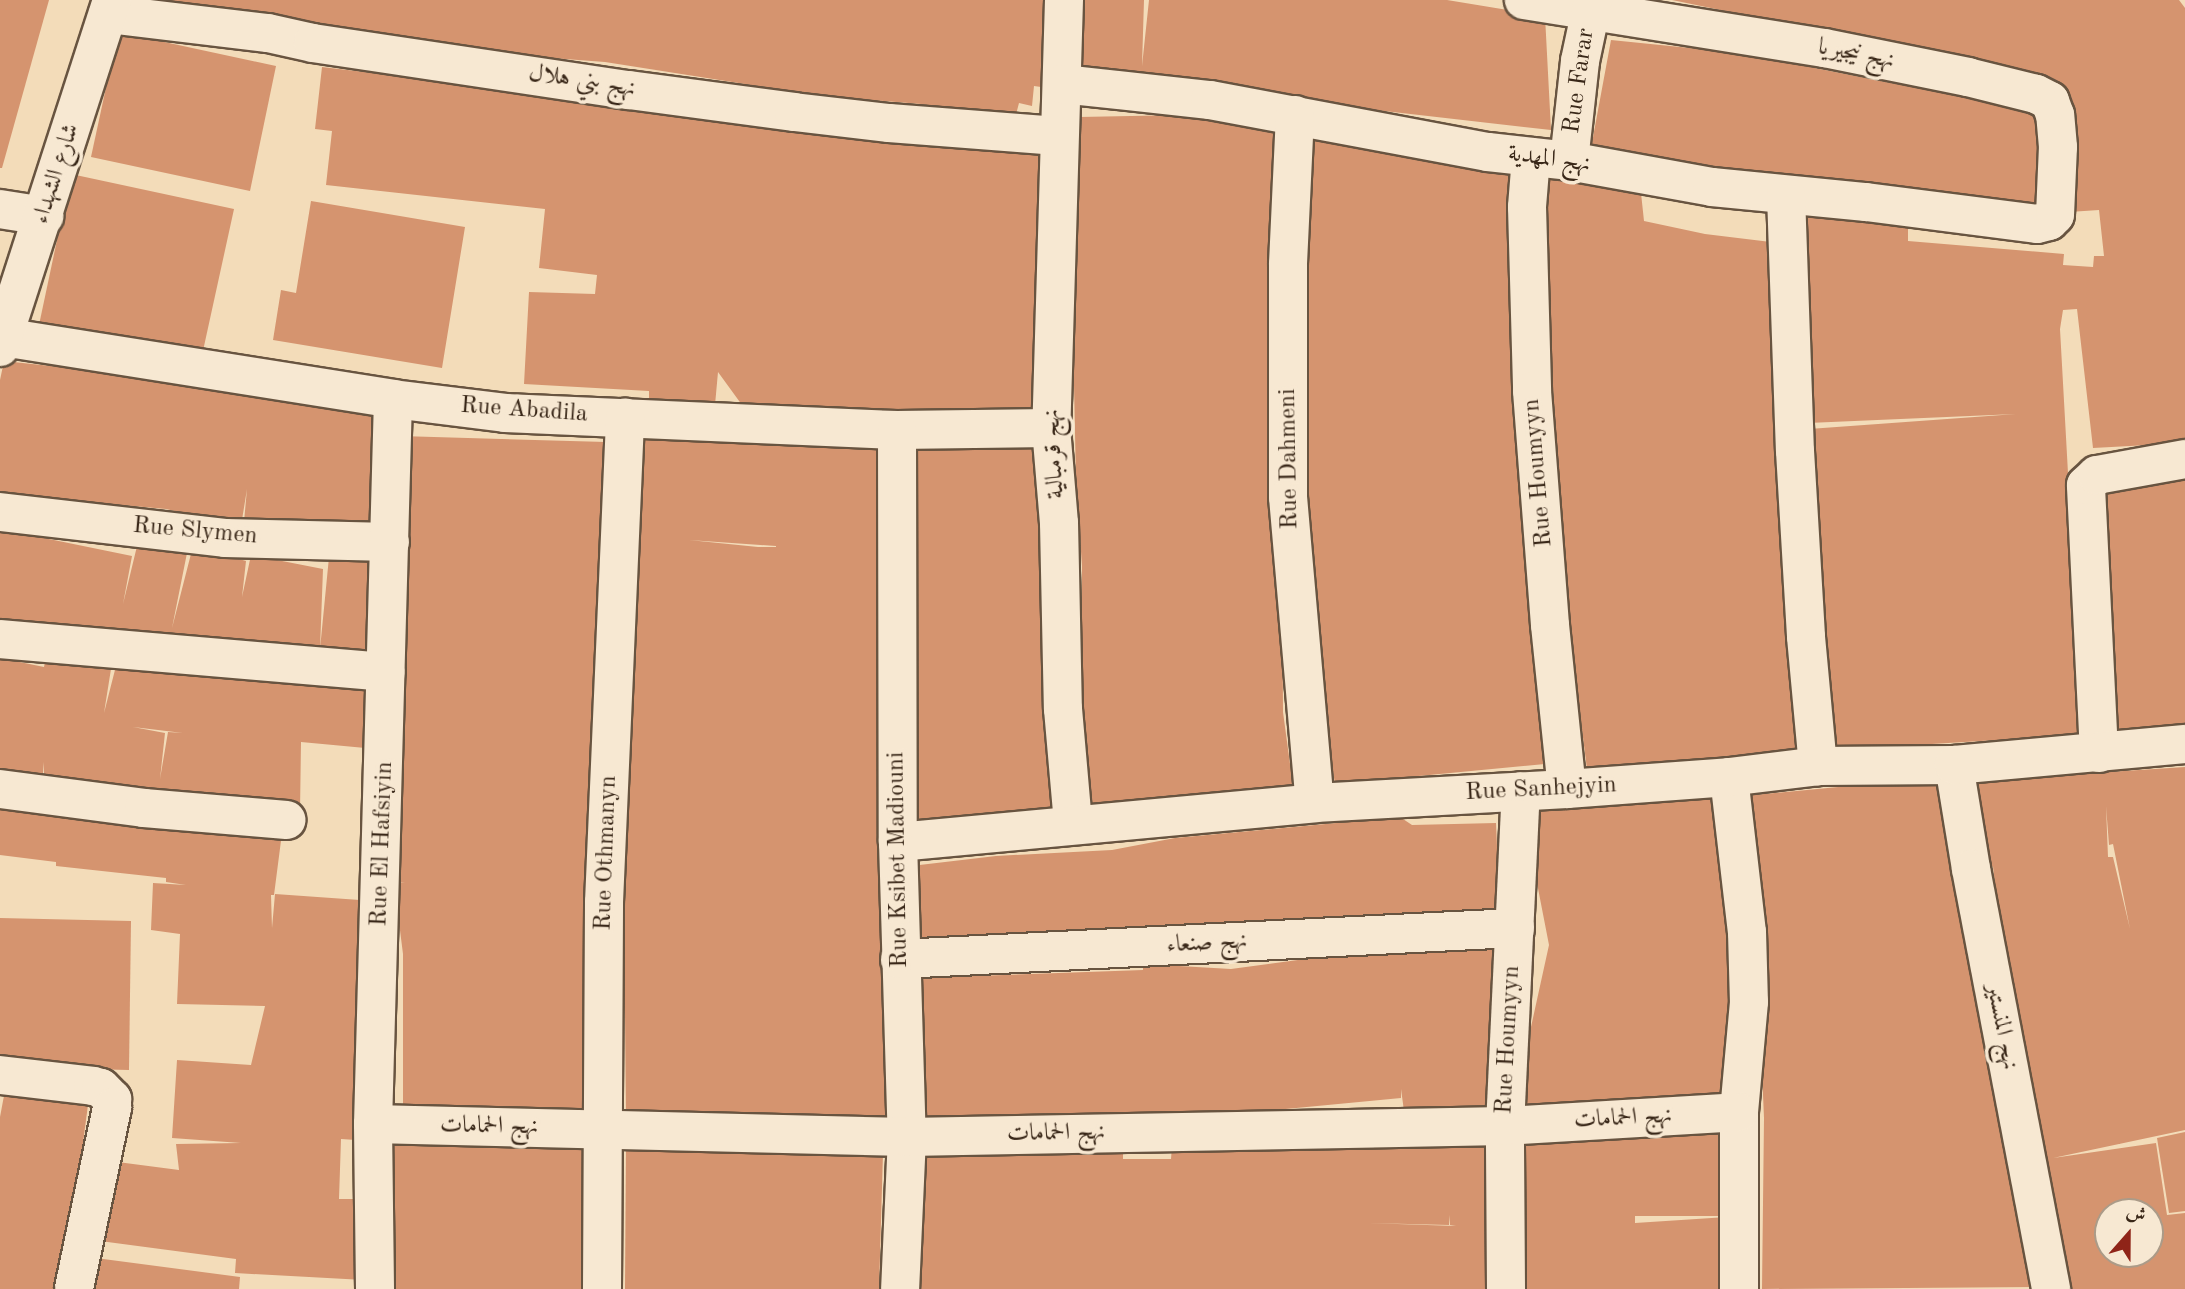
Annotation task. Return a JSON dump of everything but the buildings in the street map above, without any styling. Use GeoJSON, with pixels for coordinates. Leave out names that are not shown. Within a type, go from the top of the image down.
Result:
{"type":"FeatureCollection","features":[{"type":"Feature","properties":{"kind":"street","name":"نهج قرمبالية"},"geometry":{"type":"LineString","coordinates":[[1064,0],[1051,428],[1059,523],[1063,709],[1073,824]]}},
{"type":"Feature","properties":{"kind":"street","name":"نهج نيجيريا"},"geometry":{"type":"LineString","coordinates":[[1524,0],[1592,4],[1863,56],[1968,77],[2050,101],[2055,115],[2058,147],[2057,208],[2053,218],[2037,225]]}},
{"type":"Feature","properties":{"kind":"street","name":"Rue Farar"},"geometry":{"type":"LineString","coordinates":[[1569,162],[1580,61],[1592,4]]}},
{"type":"Feature","properties":{"kind":"street","name":"نهج بني هلال"},"geometry":{"type":"LineString","coordinates":[[110,7],[313,43],[739,105],[889,123],[1058,136]]}},
{"type":"Feature","properties":{"kind":"street","name":"شارع الشهداء"},"geometry":{"type":"LineString","coordinates":[[2,342],[110,7]]}},
{"type":"Feature","properties":{"kind":"street","name":"نهج المهدية"},"geometry":{"type":"LineString","coordinates":[[1062,84],[1210,100],[1488,152],[1569,162],[1712,187],[2037,225]]}},
{"type":"Feature","properties":{"kind":"street","name":"Rue Dahmeni"},"geometry":{"type":"LineString","coordinates":[[1295,115],[1288,265],[1288,497],[1314,803]]}},
{"type":"Feature","properties":{"kind":"street","name":"Rue Houmyyn"},"geometry":{"type":"LineString","coordinates":[[1531,157],[1527,207],[1532,391],[1550,625],[1567,789]]}},
{"type":"Feature","properties":{"kind":"street"},"geometry":{"type":"LineString","coordinates":[[1786,195],[1805,636],[1818,766]]}},
{"type":"Feature","properties":{"kind":"street"},"geometry":{"type":"LineString","coordinates":[[0,209],[44,216]]}},
{"type":"Feature","properties":{"kind":"street","name":"Rue Abadila"},"geometry":{"type":"LineString","coordinates":[[2,342],[393,399],[505,412],[897,430],[1051,428]]}},
{"type":"Feature","properties":{"kind":"street","name":"Rue El Hafsiyin"},"geometry":{"type":"LineString","coordinates":[[375,1289],[373,1124],[393,399]]}},
{"type":"Feature","properties":{"kind":"street","name":"Rue Othmanyn"},"geometry":{"type":"LineString","coordinates":[[602,1289],[604,902],[625,417]]}},
{"type":"Feature","properties":{"kind":"street","name":"Rue Ksibet Madiouni"},"geometry":{"type":"LineString","coordinates":[[897,430],[898,842],[907,1137],[900,1289]]}},
{"type":"Feature","properties":{"kind":"street"},"geometry":{"type":"LineString","coordinates":[[2099,753],[2086,485],[2097,475],[2185,459]]}},
{"type":"Feature","properties":{"kind":"street","name":"Rue Slymen"},"geometry":{"type":"LineString","coordinates":[[0,512],[225,538],[390,542]]}},
{"type":"Feature","properties":{"kind":"street"},"geometry":{"type":"LineString","coordinates":[[0,639],[386,672]]}},
{"type":"Feature","properties":{"kind":"street","name":"Rue Sanhejyin"},"geometry":{"type":"LineString","coordinates":[[898,842],[1314,803],[1567,789],[1729,777],[1818,766],[1954,765],[2185,744]]}},
{"type":"Feature","properties":{"kind":"street","name":"نهج المنستير"},"geometry":{"type":"LineString","coordinates":[[1954,765],[1971,869],[2051,1289]]}},
{"type":"Feature","properties":{"kind":"street"},"geometry":{"type":"LineString","coordinates":[[1729,777],[1747,932],[1749,1002],[1740,1112],[1739,1289]]}},
{"type":"Feature","properties":{"kind":"street"},"geometry":{"type":"LineString","coordinates":[[0,789],[144,808],[286,820]]}},
{"type":"Feature","properties":{"kind":"street","name":"Rue Houmyyn"},"geometry":{"type":"LineString","coordinates":[[1506,1289],[1505,1126],[1521,791]]}},
{"type":"Feature","properties":{"kind":"street","name":"نهج صنعاء"},"geometry":{"type":"LineString","coordinates":[[900,959],[1515,928]]}},
{"type":"Feature","properties":{"kind":"street"},"geometry":{"type":"LineString","coordinates":[[0,1074],[93,1086],[101,1088],[111,1099],[112,1108],[74,1289]]}},
{"type":"Feature","properties":{"kind":"street","name":"نهج الحمامات"},"geometry":{"type":"LineString","coordinates":[[373,1124],[907,1137],[1505,1126],[1740,1112]]}}]}
